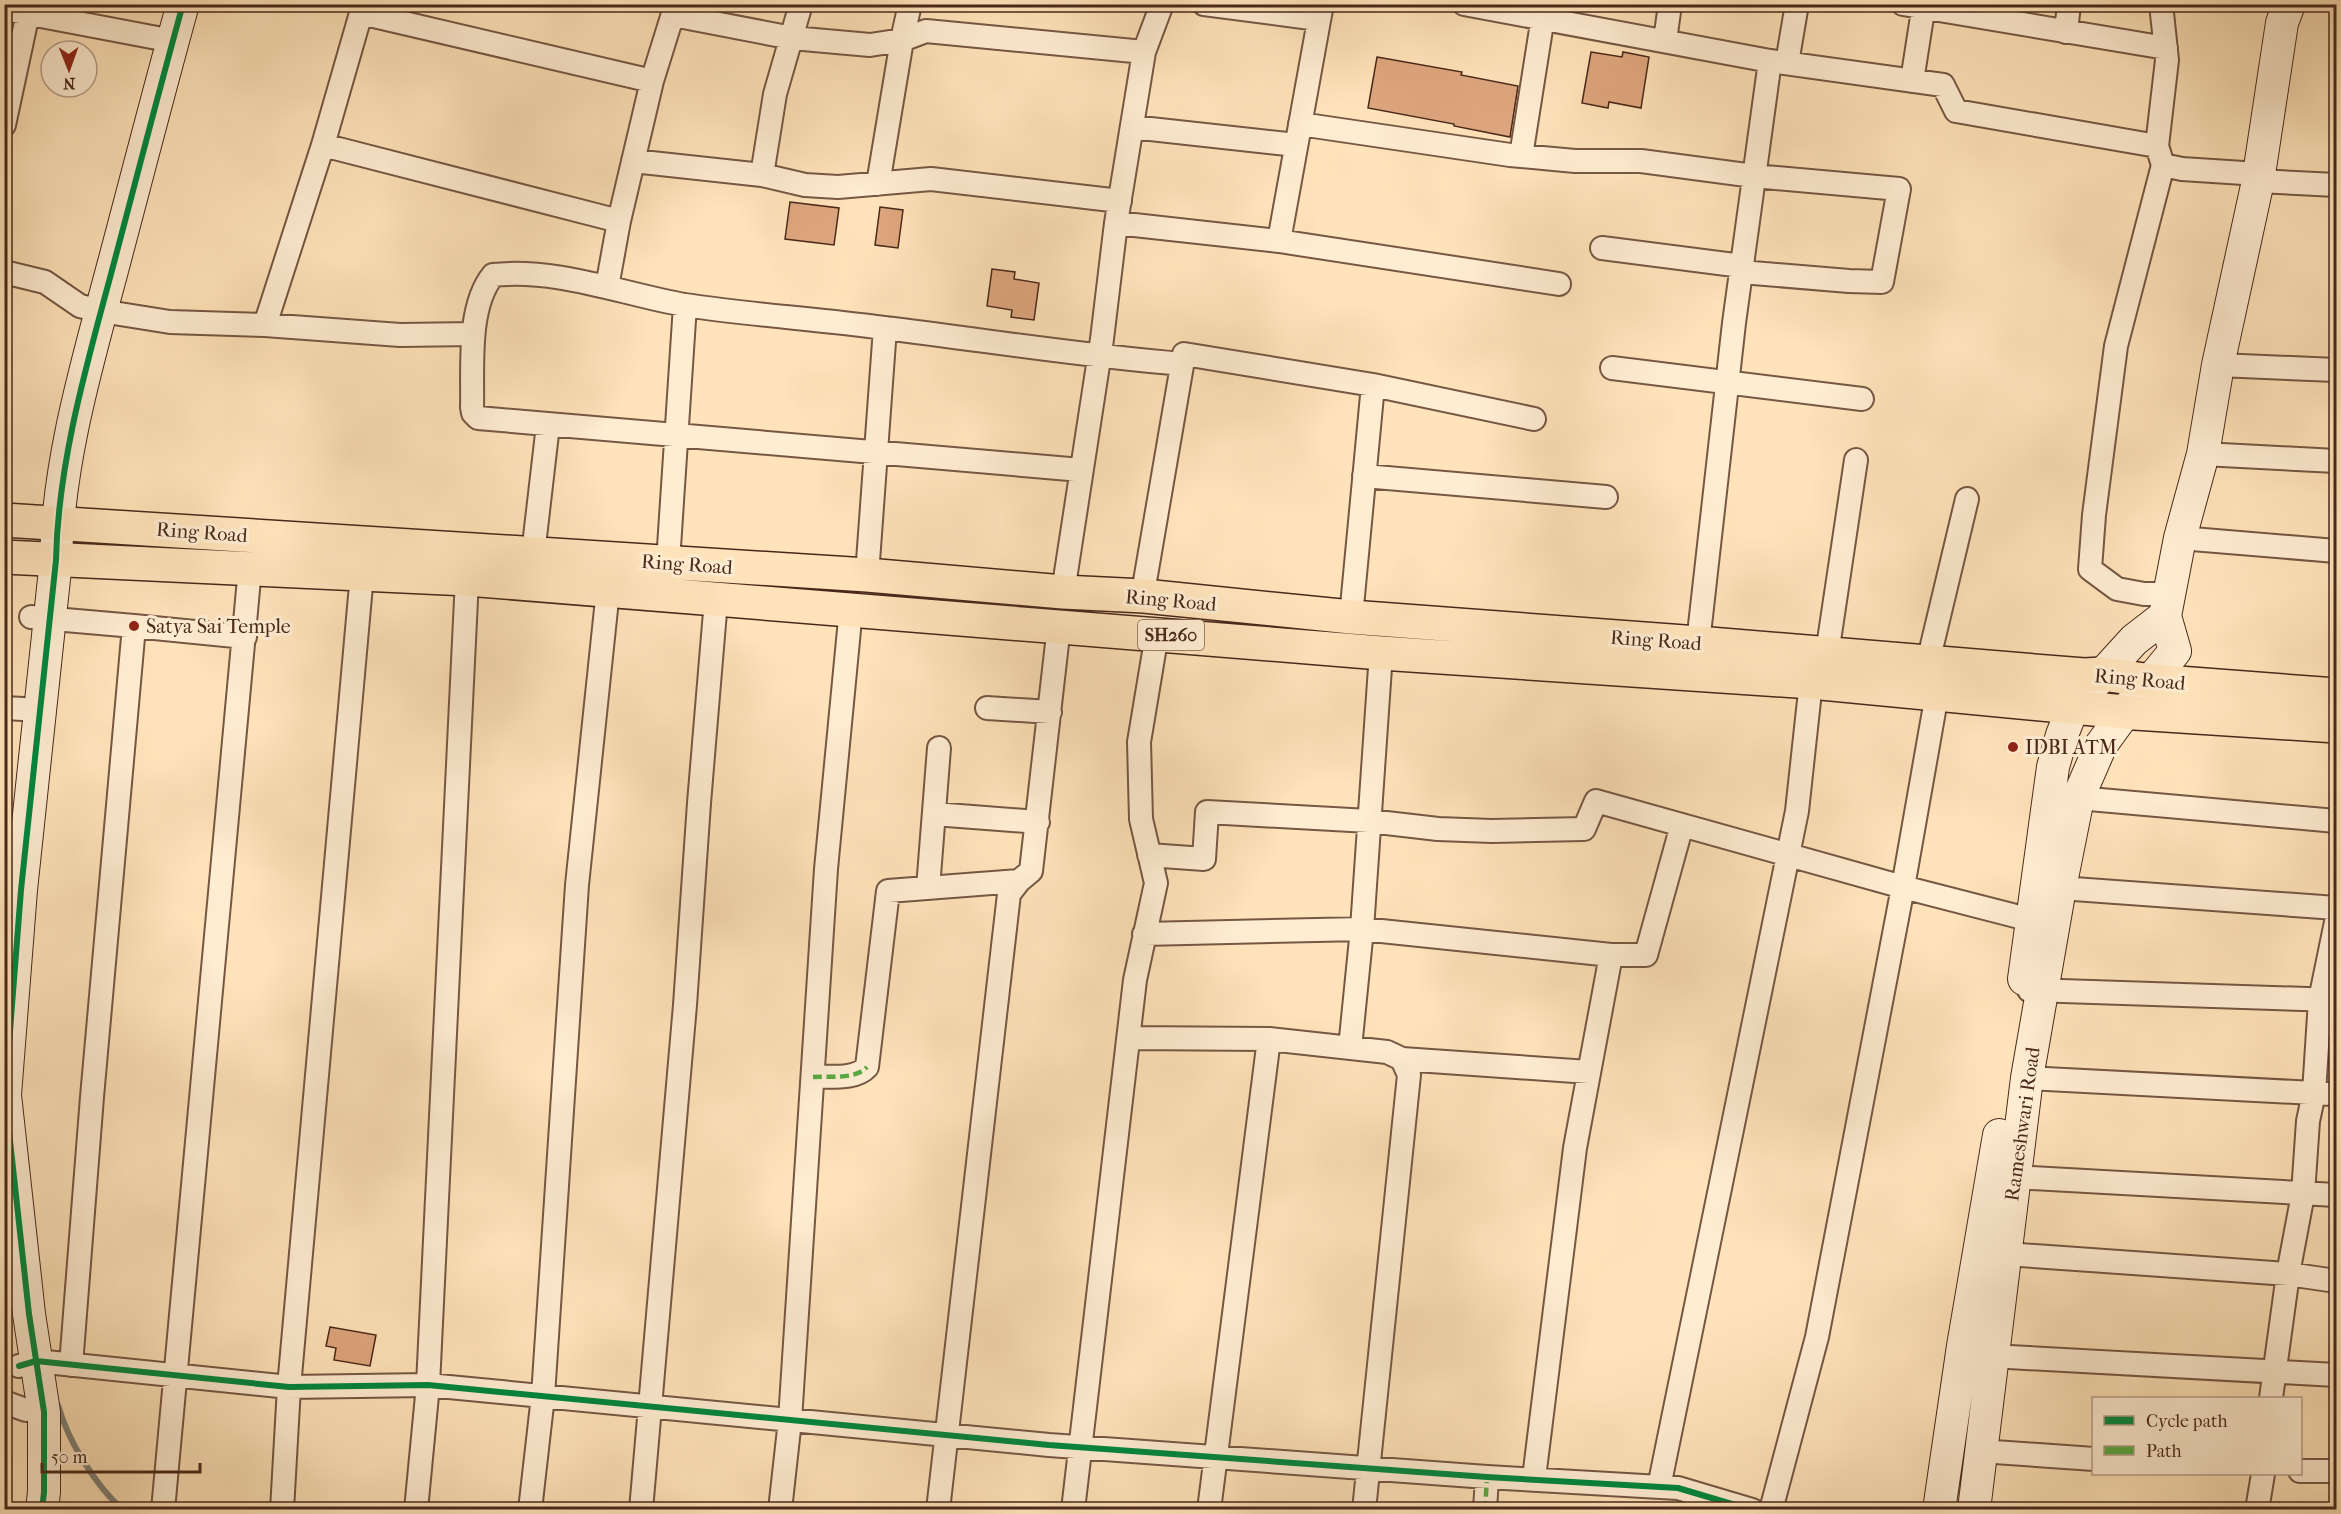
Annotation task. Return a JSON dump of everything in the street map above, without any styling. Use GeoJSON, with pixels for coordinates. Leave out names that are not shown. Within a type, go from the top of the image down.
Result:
{"type":"FeatureCollection","features":[{"type":"Feature","properties":{"kind":"highway","name":"Ring Road"},"geometry":{"type":"LineString","coordinates":[[4,520],[867,575],[1144,597],[1351,617],[2084,675],[2102,674],[2152,681],[2337,695]]}},
{"type":"Feature","properties":{"kind":"highway","name":"Ring Road"},"geometry":{"type":"LineString","coordinates":[[4,557],[467,579],[1381,653],[1811,682],[2125,712],[2337,726]]}},
{"type":"Feature","properties":{"kind":"street"},"geometry":{"type":"LineString","coordinates":[[161,4],[163,39]]}},
{"type":"Feature","properties":{"kind":"street"},"geometry":{"type":"LineString","coordinates":[[24,1509],[26,1491],[15,1406],[27,1364],[5,1095],[48,522],[53,478],[91,309],[163,39],[183,4]]}},
{"type":"Feature","properties":{"kind":"street"},"geometry":{"type":"LineString","coordinates":[[762,175],[776,94],[801,4]]}},
{"type":"Feature","properties":{"kind":"street"},"geometry":{"type":"LineString","coordinates":[[878,184],[910,4]]}},
{"type":"Feature","properties":{"kind":"street"},"geometry":{"type":"LineString","coordinates":[[1063,592],[1099,357],[1116,224],[1144,52],[1162,4]]}},
{"type":"Feature","properties":{"kind":"street"},"geometry":{"type":"LineString","coordinates":[[1204,4],[1320,12],[1280,241]]}},
{"type":"Feature","properties":{"kind":"street"},"geometry":{"type":"LineString","coordinates":[[1464,4],[1544,11],[1665,41],[1778,62],[1943,85],[1956,111],[2160,156],[2182,170],[2337,185]]}},
{"type":"Feature","properties":{"kind":"street"},"geometry":{"type":"LineString","coordinates":[[1665,41],[1670,4]]}},
{"type":"Feature","properties":{"kind":"street"},"geometry":{"type":"LineString","coordinates":[[1698,643],[1754,176],[1778,62],[1797,4]]}},
{"type":"Feature","properties":{"kind":"street"},"geometry":{"type":"LineString","coordinates":[[2066,32],[2069,4]]}},
{"type":"Feature","properties":{"kind":"street"},"geometry":{"type":"LineString","coordinates":[[2161,4],[2168,60],[2160,156],[2116,346],[2094,515],[2090,569],[2117,589],[2144,594],[2167,605]]}},
{"type":"Feature","properties":{"kind":"street"},"geometry":{"type":"LineString","coordinates":[[1939,1509],[1963,1346],[1992,1253],[2032,991],[2031,920],[2052,767],[2073,707],[2167,605],[2180,538],[2203,454],[2218,365],[2259,178],[2282,23],[2289,4]]}},
{"type":"Feature","properties":{"kind":"street"},"geometry":{"type":"LineString","coordinates":[[1912,81],[1917,6],[2166,48]]}},
{"type":"Feature","properties":{"kind":"street"},"geometry":{"type":"LineString","coordinates":[[4,9],[163,39]]}},
{"type":"Feature","properties":{"kind":"street"},"geometry":{"type":"LineString","coordinates":[[264,325],[323,145],[363,9],[652,81]]}},
{"type":"Feature","properties":{"kind":"street"},"geometry":{"type":"LineString","coordinates":[[607,287],[619,221],[652,81],[675,10],[792,38],[870,45],[902,40],[926,31],[1144,52]]}},
{"type":"Feature","properties":{"kind":"street"},"geometry":{"type":"LineString","coordinates":[[1521,156],[1544,11]]}},
{"type":"Feature","properties":{"kind":"street"},"geometry":{"type":"LineString","coordinates":[[4,125],[28,13]]}},
{"type":"Feature","properties":{"kind":"street"},"geometry":{"type":"LineString","coordinates":[[1132,127],[1298,134],[1575,161],[1641,161],[1754,176],[1899,189],[1882,282],[1849,281],[1742,269],[1602,248]]}},
{"type":"Feature","properties":{"kind":"street"},"geometry":{"type":"LineString","coordinates":[[323,145],[619,221]]}},
{"type":"Feature","properties":{"kind":"street"},"geometry":{"type":"LineString","coordinates":[[633,161],[762,175],[805,185],[838,187],[931,179],[1120,201]]}},
{"type":"Feature","properties":{"kind":"street"},"geometry":{"type":"LineString","coordinates":[[1116,224],[1280,241],[1559,284]]}},
{"type":"Feature","properties":{"kind":"street"},"geometry":{"type":"LineString","coordinates":[[4,272],[45,282],[91,309],[170,322],[264,325],[400,335],[473,334]]}},
{"type":"Feature","properties":{"kind":"street"},"geometry":{"type":"LineString","coordinates":[[1081,470],[478,418],[473,413],[473,334],[484,286],[493,275],[508,274],[573,280],[685,304],[1099,357],[1182,364]]}},
{"type":"Feature","properties":{"kind":"street"},"geometry":{"type":"LineString","coordinates":[[668,562],[685,304]]}},
{"type":"Feature","properties":{"kind":"street"},"geometry":{"type":"LineString","coordinates":[[867,575],[885,328]]}},
{"type":"Feature","properties":{"kind":"street"},"geometry":{"type":"LineString","coordinates":[[1144,597],[1184,354],[1373,385],[1534,419]]}},
{"type":"Feature","properties":{"kind":"street"},"geometry":{"type":"LineString","coordinates":[[2218,365],[2337,370]]}},
{"type":"Feature","properties":{"kind":"street"},"geometry":{"type":"LineString","coordinates":[[1612,368],[1862,399]]}},
{"type":"Feature","properties":{"kind":"street"},"geometry":{"type":"LineString","coordinates":[[1351,617],[1373,385]]}},
{"type":"Feature","properties":{"kind":"street"},"geometry":{"type":"LineString","coordinates":[[532,554],[548,425]]}},
{"type":"Feature","properties":{"kind":"street"},"geometry":{"type":"LineString","coordinates":[[2203,454],[2337,461]]}},
{"type":"Feature","properties":{"kind":"street"},"geometry":{"type":"LineString","coordinates":[[1827,654],[1856,460]]}},
{"type":"Feature","properties":{"kind":"street"},"geometry":{"type":"LineString","coordinates":[[1364,476],[1606,497]]}},
{"type":"Feature","properties":{"kind":"street"},"geometry":{"type":"LineString","coordinates":[[1928,662],[1967,499]]}},
{"type":"Feature","properties":{"kind":"street"},"geometry":{"type":"LineString","coordinates":[[2180,538],[2337,550]]}},
{"type":"Feature","properties":{"kind":"street"},"geometry":{"type":"LineString","coordinates":[[163,1509],[250,568]]}},
{"type":"Feature","properties":{"kind":"street"},"geometry":{"type":"LineString","coordinates":[[282,1509],[289,1387],[362,574]]}},
{"type":"Feature","properties":{"kind":"street"},"geometry":{"type":"LineString","coordinates":[[416,1509],[428,1385],[467,579]]}},
{"type":"Feature","properties":{"kind":"street"},"geometry":{"type":"LineString","coordinates":[[530,1509],[543,1396],[577,885],[608,590]]}},
{"type":"Feature","properties":{"kind":"street"},"geometry":{"type":"LineString","coordinates":[[641,1509],[684,1017],[716,600]]}},
{"type":"Feature","properties":{"kind":"street","name":"Rameshwari Road"},"geometry":{"type":"LineString","coordinates":[[1974,1509],[1991,1356],[1992,1253],[2013,1177],[2027,1078],[2032,991],[2060,888],[2078,798],[2102,745],[2125,712],[2175,651],[2167,605]]}},
{"type":"Feature","properties":{"kind":"street"},"geometry":{"type":"LineString","coordinates":[[780,1509],[790,1420],[826,869],[850,609]]}},
{"type":"Feature","properties":{"kind":"street"},"geometry":{"type":"LineString","coordinates":[[40,618],[245,637]]}},
{"type":"Feature","properties":{"kind":"street"},"geometry":{"type":"LineString","coordinates":[[4,878],[14,708],[40,618]]}},
{"type":"Feature","properties":{"kind":"street"},"geometry":{"type":"LineString","coordinates":[[71,1365],[93,1074],[134,626]]}},
{"type":"Feature","properties":{"kind":"street"},"geometry":{"type":"LineString","coordinates":[[938,1509],[1009,894],[1031,871],[1059,626]]}},
{"type":"Feature","properties":{"kind":"street"},"geometry":{"type":"LineString","coordinates":[[1073,1509],[1135,980],[1156,883],[1141,819],[1139,742],[1157,634]]}},
{"type":"Feature","properties":{"kind":"street"},"geometry":{"type":"LineString","coordinates":[[1350,1048],[1362,929],[1381,653]]}},
{"type":"Feature","properties":{"kind":"street"},"geometry":{"type":"LineString","coordinates":[[1659,1487],[1797,811],[1811,682]]}},
{"type":"Feature","properties":{"kind":"street"},"geometry":{"type":"LineString","coordinates":[[1772,1509],[1818,1337],[1937,694]]}},
{"type":"Feature","properties":{"kind":"street"},"geometry":{"type":"LineString","coordinates":[[987,708],[1050,712]]}},
{"type":"Feature","properties":{"kind":"street"},"geometry":{"type":"LineString","coordinates":[[928,888],[939,748]]}},
{"type":"Feature","properties":{"kind":"street"},"geometry":{"type":"LineString","coordinates":[[2078,798],[2337,821]]}},
{"type":"Feature","properties":{"kind":"street"},"geometry":{"type":"LineString","coordinates":[[1149,855],[1204,859],[1207,812],[1370,821],[1438,829],[1492,831],[1584,829],[1596,801],[1903,887],[2031,920]]}},
{"type":"Feature","properties":{"kind":"street"},"geometry":{"type":"LineString","coordinates":[[934,814],[1038,822]]}},
{"type":"Feature","properties":{"kind":"street"},"geometry":{"type":"LineString","coordinates":[[1144,934],[1362,929],[1611,955],[1646,955],[1682,825]]}},
{"type":"Feature","properties":{"kind":"street"},"geometry":{"type":"LineString","coordinates":[[813,1077],[854,1075],[867,1067],[888,891],[1019,881]]}},
{"type":"Feature","properties":{"kind":"street"},"geometry":{"type":"LineString","coordinates":[[2060,888],[2337,908]]}},
{"type":"Feature","properties":{"kind":"street"},"geometry":{"type":"LineString","coordinates":[[2271,1397],[2288,1274],[2303,1194],[2308,1121],[2328,1000],[2337,922]]}},
{"type":"Feature","properties":{"kind":"street"},"geometry":{"type":"LineString","coordinates":[[1534,1478],[1575,1148],[1611,955]]}},
{"type":"Feature","properties":{"kind":"street"},"geometry":{"type":"LineString","coordinates":[[2032,991],[2328,1000]]}},
{"type":"Feature","properties":{"kind":"street"},"geometry":{"type":"LineString","coordinates":[[1129,1038],[1269,1039],[1387,1052],[1402,1059],[1589,1072]]}},
{"type":"Feature","properties":{"kind":"street"},"geometry":{"type":"LineString","coordinates":[[1209,1509],[1269,1039]]}},
{"type":"Feature","properties":{"kind":"street"},"geometry":{"type":"LineString","coordinates":[[1364,1509],[1409,1076],[1402,1059]]}},
{"type":"Feature","properties":{"kind":"street"},"geometry":{"type":"LineString","coordinates":[[2027,1078],[2337,1094]]}},
{"type":"Feature","properties":{"kind":"street"},"geometry":{"type":"LineString","coordinates":[[2013,1177],[2337,1196]]}},
{"type":"Feature","properties":{"kind":"street"},"geometry":{"type":"LineString","coordinates":[[4,1250],[27,1364],[44,1412],[42,1509]]}},
{"type":"Feature","properties":{"kind":"street"},"geometry":{"type":"LineString","coordinates":[[1992,1253],[2288,1274],[2337,1281]]}},
{"type":"Feature","properties":{"kind":"street"},"geometry":{"type":"LineString","coordinates":[[1991,1356],[2337,1375]]}},
{"type":"Feature","properties":{"kind":"street"},"geometry":{"type":"LineString","coordinates":[[27,1364],[71,1365],[289,1387],[428,1385],[1080,1447],[1488,1477],[1678,1488],[1752,1509]]}},
{"type":"Feature","properties":{"kind":"street"},"geometry":{"type":"LineString","coordinates":[[1980,1451],[2092,1459]]}},
{"type":"Feature","properties":{"kind":"street"},"geometry":{"type":"LineString","coordinates":[[2302,1471],[2337,1471]]}},
{"type":"Feature","properties":{"kind":"street"},"geometry":{"type":"LineString","coordinates":[[2258,1509],[2263,1475]]}},
{"type":"Feature","properties":{"kind":"street"},"geometry":{"type":"LineString","coordinates":[[1485,1509],[1488,1477]]}},
{"type":"Feature","properties":{"kind":"building"},"geometry":{"type":"Polygon","coordinates":[[[1591,52],[1622,57],[1623,52],[1649,57],[1641,108],[1609,102],[1608,108],[1582,103],[1591,52]]]}},
{"type":"Feature","properties":{"kind":"building"},"geometry":{"type":"Polygon","coordinates":[[[1377,57],[1462,72],[1461,75],[1518,86],[1510,137],[1368,108],[1377,57]]]}},
{"type":"Feature","properties":{"kind":"building"},"geometry":{"type":"Polygon","coordinates":[[[790,202],[839,208],[834,245],[785,239],[790,202]]]}},
{"type":"Feature","properties":{"kind":"building"},"geometry":{"type":"Polygon","coordinates":[[[880,207],[903,210],[898,248],[875,245],[880,207]]]}},
{"type":"Feature","properties":{"kind":"building"},"geometry":{"type":"Polygon","coordinates":[[[992,269],[1015,272],[1014,279],[1039,283],[1034,320],[1011,317],[1012,310],[987,306],[992,269]]]}},
{"type":"Feature","properties":{"kind":"building"},"geometry":{"type":"Polygon","coordinates":[[[330,1327],[376,1335],[370,1366],[334,1360],[336,1348],[326,1346],[330,1327]]]}},
{"type":"Feature","properties":{"kind":"waterway"},"geometry":{"type":"LineString","coordinates":[[58,1405],[68,1433],[84,1462],[102,1488],[123,1510]]}},
{"type":"Feature","properties":{"kind":"marked path"},"geometry":{"type":"LineString","coordinates":[[813,1077],[849,1076],[867,1067]]}},
{"type":"Feature","properties":{"kind":"marked path"},"geometry":{"type":"LineString","coordinates":[[1485,1510],[1487,1477]]}},
{"type":"Feature","properties":{"kind":"cycle path"},"geometry":{"type":"LineString","coordinates":[[42,1510],[44,1412],[29,1314],[5,1095],[21,890],[58,524],[68,451],[92,344],[183,4]]}},
{"type":"Feature","properties":{"kind":"cycle path"},"geometry":{"type":"LineString","coordinates":[[19,1366],[36,1361],[289,1387],[428,1385],[1049,1445],[1487,1477],[1678,1488],[1752,1510]]}},
{"type":"Feature","properties":{"kind":"place","name":"Satya Sai Temple"},"geometry":{"type":"Point","coordinates":[134,626]}},
{"type":"Feature","properties":{"kind":"place","name":"IDBI ATM"},"geometry":{"type":"Point","coordinates":[2013,747]}}]}
